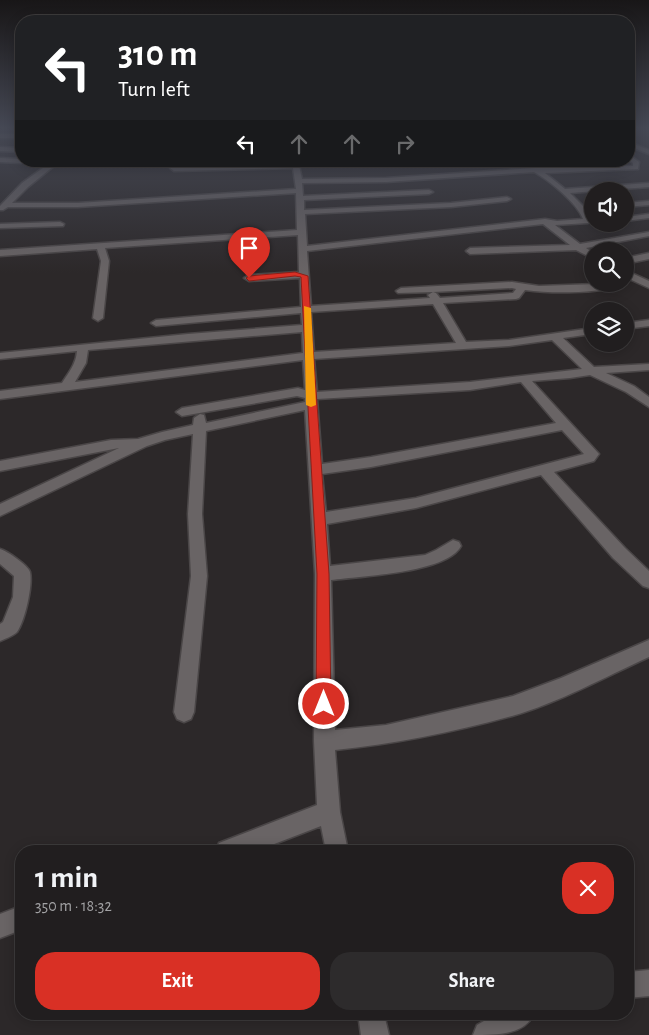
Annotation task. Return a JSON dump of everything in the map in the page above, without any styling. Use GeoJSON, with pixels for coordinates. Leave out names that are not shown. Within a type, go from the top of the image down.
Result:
{"type":"FeatureCollection","features":[{"type":"Feature","properties":{"kind":"street"},"geometry":{"type":"LineString","coordinates":[[0,211],[17,192],[37,176]]}},
{"type":"Feature","properties":{"kind":"street"},"geometry":{"type":"LineString","coordinates":[[297,176],[300,193],[308,356],[323,574],[324,741],[329,812],[335,845]]}},
{"type":"Feature","properties":{"kind":"street"},"geometry":{"type":"LineString","coordinates":[[300,193],[423,176]]}},
{"type":"Feature","properties":{"kind":"street"},"geometry":{"type":"LineString","coordinates":[[544,176],[584,213]]}},
{"type":"Feature","properties":{"kind":"street"},"geometry":{"type":"LineString","coordinates":[[562,191],[649,185]]}},
{"type":"Feature","properties":{"kind":"street"},"geometry":{"type":"LineString","coordinates":[[252,186],[300,193],[462,204],[507,199]]}},
{"type":"Feature","properties":{"kind":"street"},"geometry":{"type":"LineString","coordinates":[[5,192],[17,192]]}},
{"type":"Feature","properties":{"kind":"street"},"geometry":{"type":"LineString","coordinates":[[6,204],[78,205],[172,194],[429,192]]}},
{"type":"Feature","properties":{"kind":"street"},"geometry":{"type":"LineString","coordinates":[[634,204],[649,203]]}},
{"type":"Feature","properties":{"kind":"street"},"geometry":{"type":"LineString","coordinates":[[456,222],[462,204]]}},
{"type":"Feature","properties":{"kind":"street"},"geometry":{"type":"LineString","coordinates":[[634,218],[649,216]]}},
{"type":"Feature","properties":{"kind":"street"},"geometry":{"type":"LineString","coordinates":[[303,249],[369,242],[456,222],[545,221],[557,223],[584,221]]}},
{"type":"Feature","properties":{"kind":"street"},"geometry":{"type":"LineString","coordinates":[[545,221],[584,250]]}},
{"type":"Feature","properties":{"kind":"street"},"geometry":{"type":"LineString","coordinates":[[0,226],[60,224]]}},
{"type":"Feature","properties":{"kind":"street"},"geometry":{"type":"LineString","coordinates":[[0,253],[301,232]]}},
{"type":"Feature","properties":{"kind":"street"},"geometry":{"type":"LineString","coordinates":[[470,252],[578,247],[649,234]]}},
{"type":"Feature","properties":{"kind":"street"},"geometry":{"type":"LineString","coordinates":[[98,318],[105,261],[100,246]]}},
{"type":"Feature","properties":{"kind":"street"},"geometry":{"type":"LineString","coordinates":[[634,259],[649,256]]}},
{"type":"Feature","properties":{"kind":"street"},"geometry":{"type":"LineString","coordinates":[[249,278],[295,274],[304,276]]}},
{"type":"Feature","properties":{"kind":"street"},"geometry":{"type":"LineString","coordinates":[[401,292],[512,285],[539,289],[584,288]]}},
{"type":"Feature","properties":{"kind":"street"},"geometry":{"type":"LineString","coordinates":[[156,323],[307,309],[516,296],[523,286]]}},
{"type":"Feature","properties":{"kind":"street"},"geometry":{"type":"LineString","coordinates":[[430,290],[463,346]]}},
{"type":"Feature","properties":{"kind":"street"},"geometry":{"type":"LineString","coordinates":[[634,325],[649,323]]}},
{"type":"Feature","properties":{"kind":"street"},"geometry":{"type":"LineString","coordinates":[[0,356],[82,347],[114,346],[188,337],[308,328]]}},
{"type":"Feature","properties":{"kind":"street"},"geometry":{"type":"LineString","coordinates":[[0,395],[67,385],[308,356],[509,344],[584,332]]}},
{"type":"Feature","properties":{"kind":"street"},"geometry":{"type":"LineString","coordinates":[[555,337],[591,371],[630,389],[649,403]]}},
{"type":"Feature","properties":{"kind":"street"},"geometry":{"type":"LineString","coordinates":[[67,385],[84,359],[82,347]]}},
{"type":"Feature","properties":{"kind":"street"},"geometry":{"type":"LineString","coordinates":[[0,510],[142,443],[311,400],[470,386],[524,380],[533,377],[581,374],[591,371],[649,367]]}},
{"type":"Feature","properties":{"kind":"street"},"geometry":{"type":"LineString","coordinates":[[320,519],[416,504],[588,458],[592,454],[524,380]]}},
{"type":"Feature","properties":{"kind":"street"},"geometry":{"type":"LineString","coordinates":[[182,412],[298,392],[311,400]]}},
{"type":"Feature","properties":{"kind":"street"},"geometry":{"type":"LineString","coordinates":[[184,712],[199,576],[195,514],[200,409]]}},
{"type":"Feature","properties":{"kind":"street"},"geometry":{"type":"LineString","coordinates":[[315,470],[371,462],[565,425]]}},
{"type":"Feature","properties":{"kind":"street"},"geometry":{"type":"LineString","coordinates":[[0,466],[111,444],[142,443]]}},
{"type":"Feature","properties":{"kind":"street"},"geometry":{"type":"LineString","coordinates":[[543,469],[619,553],[649,581]]}},
{"type":"Feature","properties":{"kind":"street"},"geometry":{"type":"LineString","coordinates":[[323,574],[426,561],[442,555],[453,546]]}},
{"type":"Feature","properties":{"kind":"street"},"geometry":{"type":"LineString","coordinates":[[0,555],[22,573],[21,597],[10,627],[0,633]]}},
{"type":"Feature","properties":{"kind":"street"},"geometry":{"type":"LineString","coordinates":[[324,741],[386,735],[513,706],[565,686],[649,648]]}},
{"type":"Feature","properties":{"kind":"street"},"geometry":{"type":"LineString","coordinates":[[243,845],[329,812]]}},
{"type":"Feature","properties":{"kind":"street"},"geometry":{"type":"LineString","coordinates":[[0,926],[15,920]]}},
{"type":"Feature","properties":{"kind":"street"},"geometry":{"type":"LineString","coordinates":[[634,984],[649,983]]}},
{"type":"Feature","properties":{"kind":"street"},"geometry":{"type":"LineString","coordinates":[[371,1020],[375,1035]]}},
{"type":"Feature","properties":{"kind":"street"},"geometry":{"type":"LineString","coordinates":[[487,1035],[511,1020]]}},
{"type":"Feature","properties":{"kind":"slow traffic"},"geometry":{"type":"LineString","coordinates":[[307,308],[311,405]]}},
{"type":"Feature","properties":{"kind":"route"},"geometry":{"type":"LineString","coordinates":[[249,278],[295,274],[304,276],[323,574],[324,704]]}}]}
